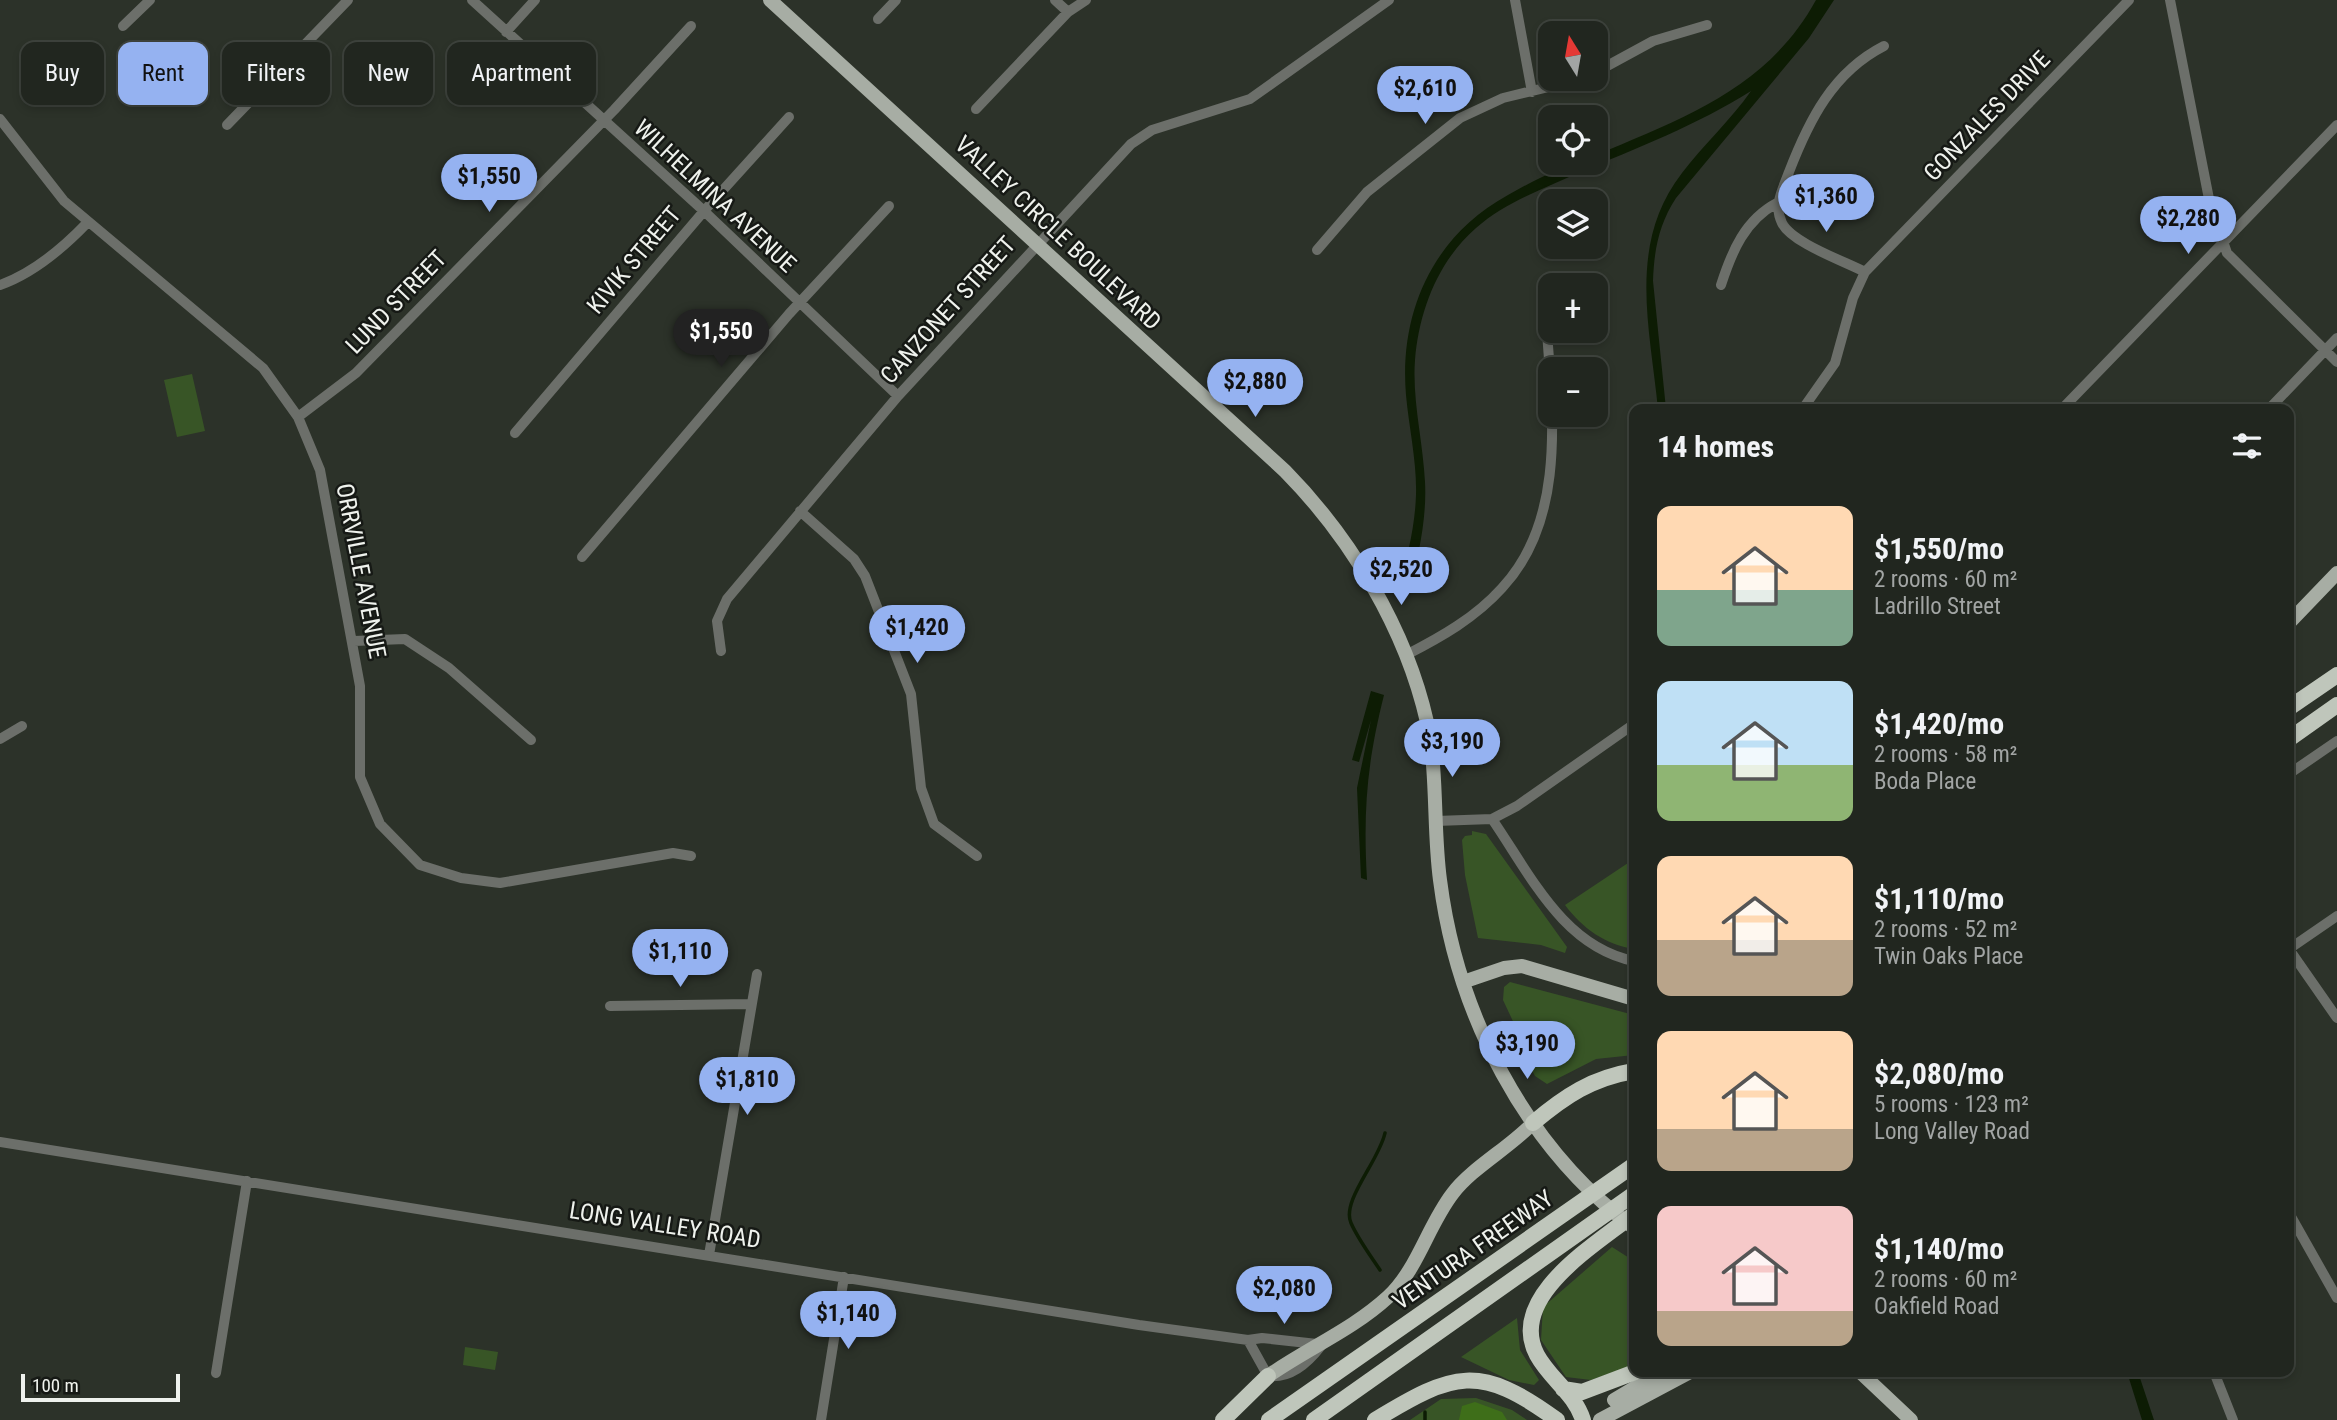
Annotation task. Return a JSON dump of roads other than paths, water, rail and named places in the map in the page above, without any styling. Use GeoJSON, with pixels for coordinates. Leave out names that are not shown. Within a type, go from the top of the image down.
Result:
{"type":"FeatureCollection","features":[{"type":"Feature","properties":{"kind":"highway"},"geometry":{"type":"LineString","coordinates":[[2294,705],[2337,672]]}},
{"type":"Feature","properties":{"kind":"highway"},"geometry":{"type":"LineString","coordinates":[[2294,735],[2337,705]]}},
{"type":"Feature","properties":{"kind":"highway"},"geometry":{"type":"LineString","coordinates":[[1533,1124],[1580,1087],[1599,1079],[1629,1072]]}},
{"type":"Feature","properties":{"kind":"highway","name":"VENTURA FREEWAY"},"geometry":{"type":"LineString","coordinates":[[1269,1420],[1629,1168]]}},
{"type":"Feature","properties":{"kind":"highway","name":"VENTURA FREEWAY"},"geometry":{"type":"LineString","coordinates":[[1314,1420],[1629,1198]]}},
{"type":"Feature","properties":{"kind":"highway"},"geometry":{"type":"LineString","coordinates":[[1583,1420],[1535,1353],[1532,1324],[1537,1300],[1547,1286],[1629,1217]]}},
{"type":"Feature","properties":{"kind":"highway"},"geometry":{"type":"LineString","coordinates":[[1563,1389],[1582,1392],[1629,1374]]}},
{"type":"Feature","properties":{"kind":"highway"},"geometry":{"type":"LineString","coordinates":[[1223,1420],[1268,1376]]}},
{"type":"Feature","properties":{"kind":"highway"},"geometry":{"type":"LineString","coordinates":[[1375,1420],[1440,1385],[1478,1381],[1516,1391],[1557,1420]]}},
{"type":"Feature","properties":{"kind":"main road","name":"VALLEY CIRCLE BOULEVARD"},"geometry":{"type":"LineString","coordinates":[[770,0],[1304,490],[1364,574],[1406,655],[1430,739],[1440,880],[1464,982],[1492,1054],[1533,1124],[1587,1187],[1629,1224]]}},
{"type":"Feature","properties":{"kind":"main road"},"geometry":{"type":"LineString","coordinates":[[2294,618],[2337,573]]}},
{"type":"Feature","properties":{"kind":"main road"},"geometry":{"type":"LineString","coordinates":[[1464,982],[1504,968],[1522,966],[1629,998]]}},
{"type":"Feature","properties":{"kind":"main road"},"geometry":{"type":"LineString","coordinates":[[1268,1376],[1300,1354],[1323,1344],[1390,1295],[1411,1266],[1455,1190],[1533,1124]]}},
{"type":"Feature","properties":{"kind":"main road"},"geometry":{"type":"LineString","coordinates":[[1593,1420],[1607,1404],[1653,1377]]}},
{"type":"Feature","properties":{"kind":"main road"},"geometry":{"type":"LineString","coordinates":[[1600,1420],[1681,1377]]}},
{"type":"Feature","properties":{"kind":"main road"},"geometry":{"type":"LineString","coordinates":[[1865,1377],[1912,1420]]}},
{"type":"Feature","properties":{"kind":"street"},"geometry":{"type":"LineString","coordinates":[[123,26],[150,0]]}},
{"type":"Feature","properties":{"kind":"street"},"geometry":{"type":"LineString","coordinates":[[227,124],[348,0]]}},
{"type":"Feature","properties":{"kind":"street","name":"WILHELMINA AVENUE"},"geometry":{"type":"LineString","coordinates":[[472,0],[704,211],[898,396]]}},
{"type":"Feature","properties":{"kind":"street"},"geometry":{"type":"LineString","coordinates":[[506,32],[535,0]]}},
{"type":"Feature","properties":{"kind":"street"},"geometry":{"type":"LineString","coordinates":[[878,19],[896,0]]}},
{"type":"Feature","properties":{"kind":"street"},"geometry":{"type":"LineString","coordinates":[[1055,0],[1068,12]]}},
{"type":"Feature","properties":{"kind":"street"},"geometry":{"type":"LineString","coordinates":[[976,109],[1068,12],[1086,0]]}},
{"type":"Feature","properties":{"kind":"street","name":"CANZONET STREET"},"geometry":{"type":"LineString","coordinates":[[721,652],[717,621],[719,611],[898,396],[1131,144],[1152,130],[1250,99],[1389,0]]}},
{"type":"Feature","properties":{"kind":"street"},"geometry":{"type":"LineString","coordinates":[[1515,0],[1532,92]]}},
{"type":"Feature","properties":{"kind":"street","name":"GONZALES DRIVE"},"geometry":{"type":"LineString","coordinates":[[1806,404],[1835,363],[1853,298],[1865,272],[2129,0]]}},
{"type":"Feature","properties":{"kind":"street"},"geometry":{"type":"LineString","coordinates":[[2170,0],[2210,204],[2222,244],[2227,253],[2337,362]]}},
{"type":"Feature","properties":{"kind":"street"},"geometry":{"type":"LineString","coordinates":[[1608,65],[1653,41],[1707,25]]}},
{"type":"Feature","properties":{"kind":"street","name":"LUND STREET"},"geometry":{"type":"LineString","coordinates":[[298,417],[356,373],[603,121],[691,26]]}},
{"type":"Feature","properties":{"kind":"street"},"geometry":{"type":"LineString","coordinates":[[1865,272],[1794,237],[1782,223],[1777,203],[1816,109],[1848,73],[1884,46]]}},
{"type":"Feature","properties":{"kind":"street"},"geometry":{"type":"LineString","coordinates":[[1317,250],[1367,192],[1460,118],[1503,98],[1538,90]]}},
{"type":"Feature","properties":{"kind":"street","name":"KIVIK STREET"},"geometry":{"type":"LineString","coordinates":[[515,433],[704,211],[789,117]]}},
{"type":"Feature","properties":{"kind":"street","name":"ORRVILLE AVENUE"},"geometry":{"type":"LineString","coordinates":[[0,119],[64,201],[262,368],[298,417],[320,470],[354,641],[360,686],[360,777],[380,824],[420,865],[461,878],[500,883],[673,853],[691,856]]}},
{"type":"Feature","properties":{"kind":"street"},"geometry":{"type":"LineString","coordinates":[[2067,404],[2337,125]]}},
{"type":"Feature","properties":{"kind":"street"},"geometry":{"type":"LineString","coordinates":[[1721,285],[1730,258],[1745,229],[1763,210],[1777,203]]}},
{"type":"Feature","properties":{"kind":"street"},"geometry":{"type":"LineString","coordinates":[[582,557],[799,303],[889,206]]}},
{"type":"Feature","properties":{"kind":"street"},"geometry":{"type":"LineString","coordinates":[[0,285],[60,251],[87,223]]}},
{"type":"Feature","properties":{"kind":"street"},"geometry":{"type":"LineString","coordinates":[[2273,404],[2337,338]]}},
{"type":"Feature","properties":{"kind":"street"},"geometry":{"type":"LineString","coordinates":[[1406,655],[1450,632],[1504,587],[1534,535],[1552,463],[1547,343]]}},
{"type":"Feature","properties":{"kind":"street"},"geometry":{"type":"LineString","coordinates":[[800,511],[854,559],[865,576],[911,694],[921,788],[934,824],[977,856]]}},
{"type":"Feature","properties":{"kind":"street"},"geometry":{"type":"LineString","coordinates":[[354,641],[405,639],[449,668],[531,740]]}},
{"type":"Feature","properties":{"kind":"street"},"geometry":{"type":"LineString","coordinates":[[0,739],[22,726]]}},
{"type":"Feature","properties":{"kind":"street"},"geometry":{"type":"LineString","coordinates":[[1436,821],[1492,819],[1517,806],[1629,728]]}},
{"type":"Feature","properties":{"kind":"street"},"geometry":{"type":"LineString","coordinates":[[2294,771],[2337,741]]}},
{"type":"Feature","properties":{"kind":"street"},"geometry":{"type":"LineString","coordinates":[[1492,819],[1562,920],[1577,935],[1614,957],[1629,960]]}},
{"type":"Feature","properties":{"kind":"street"},"geometry":{"type":"LineString","coordinates":[[2294,946],[2337,916]]}},
{"type":"Feature","properties":{"kind":"street"},"geometry":{"type":"LineString","coordinates":[[2294,956],[2337,1018]]}},
{"type":"Feature","properties":{"kind":"street"},"geometry":{"type":"LineString","coordinates":[[709,1255],[758,974]]}},
{"type":"Feature","properties":{"kind":"street"},"geometry":{"type":"LineString","coordinates":[[610,1006],[751,1004]]}},
{"type":"Feature","properties":{"kind":"street","name":"LONG VALLEY ROAD"},"geometry":{"type":"LineString","coordinates":[[0,1142],[1248,1340],[1262,1338],[1302,1345],[1323,1344]]}},
{"type":"Feature","properties":{"kind":"street"},"geometry":{"type":"LineString","coordinates":[[216,1373],[247,1181]]}},
{"type":"Feature","properties":{"kind":"street"},"geometry":{"type":"LineString","coordinates":[[2294,1222],[2337,1298]]}},
{"type":"Feature","properties":{"kind":"street"},"geometry":{"type":"LineString","coordinates":[[821,1420],[844,1277]]}},
{"type":"Feature","properties":{"kind":"street"},"geometry":{"type":"LineString","coordinates":[[1248,1340],[1268,1376]]}},
{"type":"Feature","properties":{"kind":"street"},"geometry":{"type":"LineString","coordinates":[[2216,1377],[2232,1420]]}},
{"type":"Feature","properties":{"kind":"waterway"},"geometry":{"type":"LineString","coordinates":[[1380,1270],[1357,1235],[1349,1214],[1356,1192],[1385,1133]]}},
{"type":"Feature","properties":{"kind":"waterway"},"geometry":{"type":"LineString","coordinates":[[1425,1412],[1425,1420]]}}]}
